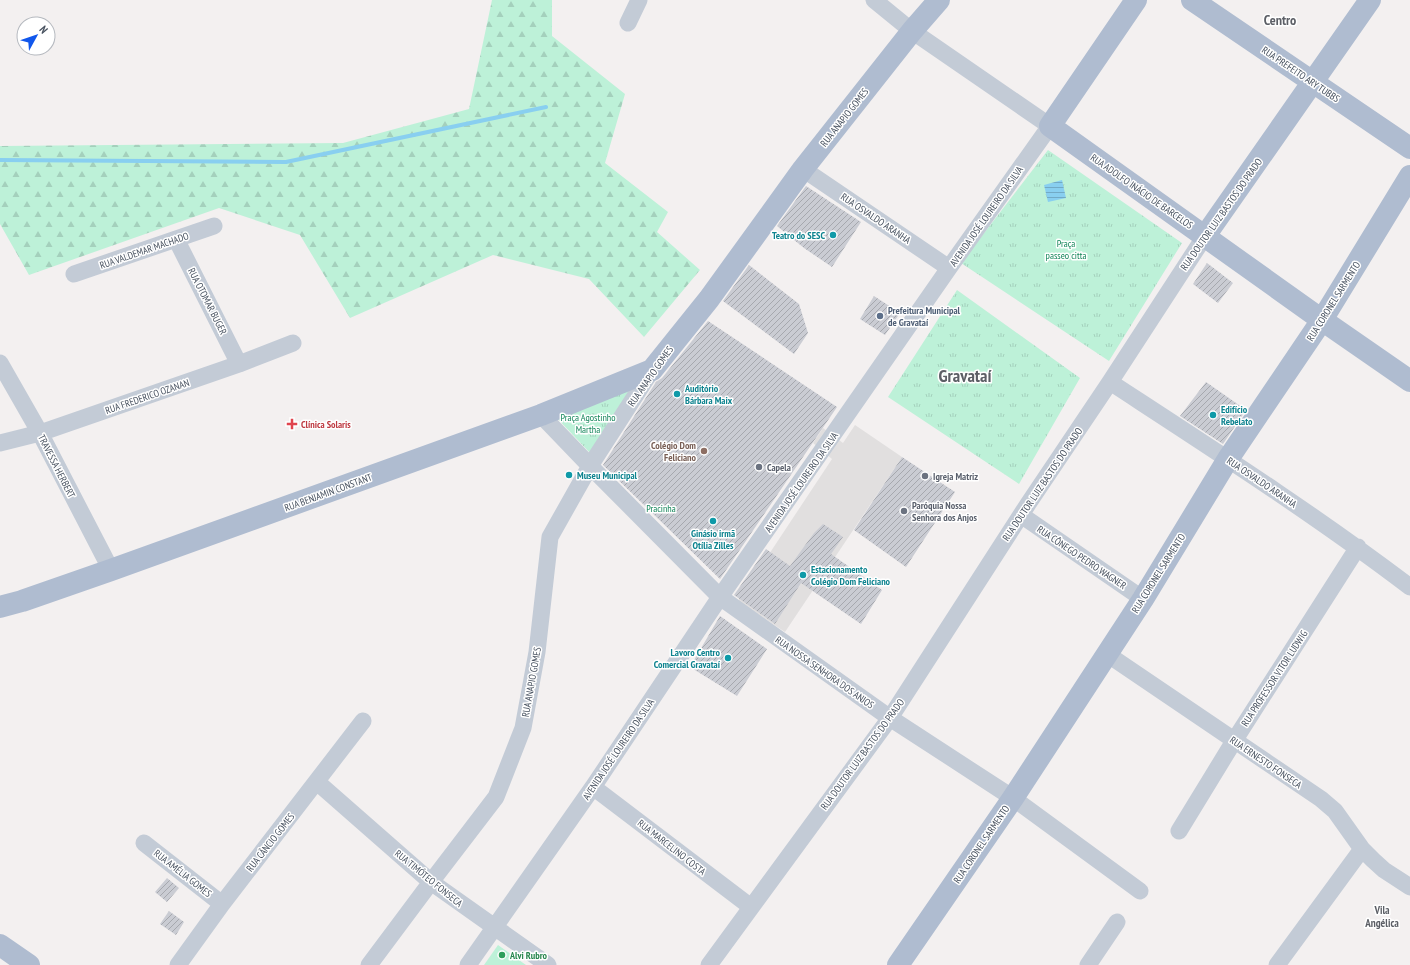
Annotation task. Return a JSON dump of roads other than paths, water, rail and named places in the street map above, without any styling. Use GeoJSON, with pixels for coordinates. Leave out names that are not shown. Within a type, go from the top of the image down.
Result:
{"type":"FeatureCollection","features":[{"type":"Feature","properties":{"kind":"main road","name":"RUA ANAPIO GOMES"},"geometry":{"type":"LineString","coordinates":[[652,370],[710,299],[803,168],[912,31],[939,0]]}},
{"type":"Feature","properties":{"kind":"main road","name":"AVENIDA JOSÉ LOUREIRO DA SILVA"},"geometry":{"type":"LineString","coordinates":[[1050,126],[1136,0]]}},
{"type":"Feature","properties":{"kind":"main road","name":"RUA PREFEITO ARY TUBBS"},"geometry":{"type":"LineString","coordinates":[[1192,0],[1410,148]]}},
{"type":"Feature","properties":{"kind":"main road","name":"RUA DOUTOR LUIZ BASTOS DO PRADO"},"geometry":{"type":"LineString","coordinates":[[1205,236],[1370,0]]}},
{"type":"Feature","properties":{"kind":"main road","name":"RUA ADOLFO INÁCIO DE BARCELOS"},"geometry":{"type":"LineString","coordinates":[[1050,126],[1410,381]]}},
{"type":"Feature","properties":{"kind":"main road","name":"RUA CORONEL SARMENTO"},"geometry":{"type":"LineString","coordinates":[[898,965],[1012,798],[1143,599],[1228,459],[1322,320],[1410,176]]}},
{"type":"Feature","properties":{"kind":"main road","name":"RUA BENJAMIN CONSTANT"},"geometry":{"type":"LineString","coordinates":[[0,607],[22,601],[111,570],[541,415],[652,370]]}},
{"type":"Feature","properties":{"kind":"main road"},"geometry":{"type":"LineString","coordinates":[[0,945],[29,965]]}},
{"type":"Feature","properties":{"kind":"street"},"geometry":{"type":"LineString","coordinates":[[628,23],[639,0]]}},
{"type":"Feature","properties":{"kind":"street","name":"RUA ADOLFO INÁCIO DE BARCELOS"},"geometry":{"type":"LineString","coordinates":[[874,0],[912,31],[1050,126]]}},
{"type":"Feature","properties":{"kind":"street","name":"AVENIDA JOSÉ LOUREIRO DA SILVA"},"geometry":{"type":"LineString","coordinates":[[468,965],[593,787],[720,597],[949,268],[1050,126]]}},
{"type":"Feature","properties":{"kind":"street","name":"RUA OSVALDO ARANHA"},"geometry":{"type":"LineString","coordinates":[[803,168],[949,268]]}},
{"type":"Feature","properties":{"kind":"street","name":"RUA VALDEMAR MACHADO"},"geometry":{"type":"LineString","coordinates":[[74,274],[214,226]]}},
{"type":"Feature","properties":{"kind":"street","name":"RUA DOUTOR LUIZ BASTOS DO PRADO"},"geometry":{"type":"LineString","coordinates":[[710,965],[890,718],[1021,515],[1205,236]]}},
{"type":"Feature","properties":{"kind":"street","name":"RUA OTOMAR BUGER"},"geometry":{"type":"LineString","coordinates":[[176,239],[239,364]]}},
{"type":"Feature","properties":{"kind":"street","name":"RUA FREDERICO OZANAN"},"geometry":{"type":"LineString","coordinates":[[0,443],[40,433],[239,364],[293,343]]}},
{"type":"Feature","properties":{"kind":"street","name":"TRAVESSA HERBERT"},"geometry":{"type":"LineString","coordinates":[[0,363],[40,433],[111,570]]}},
{"type":"Feature","properties":{"kind":"street","name":"RUA ANAPIO GOMES"},"geometry":{"type":"LineString","coordinates":[[370,965],[496,796],[523,728],[537,652],[550,537],[590,466],[652,370]]}},
{"type":"Feature","properties":{"kind":"street","name":"RUA OSVALDO ARANHA"},"geometry":{"type":"LineString","coordinates":[[1110,382],[1228,459],[1358,547],[1410,587]]}},
{"type":"Feature","properties":{"kind":"street","name":"RUA NOSSA SENHORA DOS ANJOS"},"geometry":{"type":"LineString","coordinates":[[541,415],[720,597],[890,718],[1012,798],[1140,890]]}},
{"type":"Feature","properties":{"kind":"street","name":"RUA CÔNEGO PEDRO WAGNER"},"geometry":{"type":"LineString","coordinates":[[1021,515],[1143,599]]}},
{"type":"Feature","properties":{"kind":"street","name":"RUA PROFESSOR VITOR LUDWIG"},"geometry":{"type":"LineString","coordinates":[[1179,831],[1234,741],[1358,547]]}},
{"type":"Feature","properties":{"kind":"street","name":"RUA ERNESTO FONSECA"},"geometry":{"type":"LineString","coordinates":[[1107,654],[1321,799],[1335,811],[1362,849],[1373,860],[1384,870],[1410,887]]}},
{"type":"Feature","properties":{"kind":"street","name":"RUA CÂNCIO GOMES"},"geometry":{"type":"LineString","coordinates":[[178,965],[222,904],[363,721]]}},
{"type":"Feature","properties":{"kind":"street","name":"RUA TIMÓTEO FONSECA"},"geometry":{"type":"LineString","coordinates":[[317,782],[431,882],[548,965]]}},
{"type":"Feature","properties":{"kind":"street","name":"RUA MARCELINO COSTA"},"geometry":{"type":"LineString","coordinates":[[593,787],[751,907]]}},
{"type":"Feature","properties":{"kind":"street","name":"RUA AMÉLIA GOMES"},"geometry":{"type":"LineString","coordinates":[[144,843],[222,904]]}},
{"type":"Feature","properties":{"kind":"street"},"geometry":{"type":"LineString","coordinates":[[1277,965],[1362,849]]}},
{"type":"Feature","properties":{"kind":"street"},"geometry":{"type":"LineString","coordinates":[[1088,965],[1117,922]]}},
{"type":"Feature","properties":{"kind":"water"},"geometry":{"type":"Polygon","coordinates":[[[1062,180],[1066,198],[1048,202],[1044,185],[1062,180]]]}},
{"type":"Feature","properties":{"kind":"waterway"},"geometry":{"type":"LineString","coordinates":[[0,160],[286,162],[546,107]]}},
{"type":"Feature","properties":{"kind":"place","name":"Teatro do SESC"},"geometry":{"type":"Point","coordinates":[833,235]}},
{"type":"Feature","properties":{"kind":"place","name":"Prefeitura Municipal de Gravataí"},"geometry":{"type":"Point","coordinates":[880,316]}},
{"type":"Feature","properties":{"kind":"place","name":"Auditório Bárbara Maix"},"geometry":{"type":"Point","coordinates":[677,394]}},
{"type":"Feature","properties":{"kind":"place","name":"Edifício Rebelato"},"geometry":{"type":"Point","coordinates":[1213,415]}},
{"type":"Feature","properties":{"kind":"place","name":"Clínica Solaris"},"geometry":{"type":"Point","coordinates":[292,424]}},
{"type":"Feature","properties":{"kind":"place","name":"Colégio Dom Feliciano"},"geometry":{"type":"Point","coordinates":[704,451]}},
{"type":"Feature","properties":{"kind":"place","name":"Capela"},"geometry":{"type":"Point","coordinates":[759,467]}},
{"type":"Feature","properties":{"kind":"place","name":"Museu Municipal"},"geometry":{"type":"Point","coordinates":[569,475]}},
{"type":"Feature","properties":{"kind":"place","name":"Igreja Matriz"},"geometry":{"type":"Point","coordinates":[925,476]}},
{"type":"Feature","properties":{"kind":"place","name":"Paróquia Nossa Senhora dos Anjos"},"geometry":{"type":"Point","coordinates":[904,511]}},
{"type":"Feature","properties":{"kind":"place","name":"Ginásio irmã Otília Zilles"},"geometry":{"type":"Point","coordinates":[713,521]}},
{"type":"Feature","properties":{"kind":"place","name":"Estacionamento Colégio Dom Feliciano"},"geometry":{"type":"Point","coordinates":[803,575]}},
{"type":"Feature","properties":{"kind":"place","name":"Lavoro Centro Comercial Gravataí"},"geometry":{"type":"Point","coordinates":[728,658]}},
{"type":"Feature","properties":{"kind":"place","name":"Alvi Rubro"},"geometry":{"type":"Point","coordinates":[502,955]}},
{"type":"Feature","properties":{"kind":"district","name":"Centro"},"geometry":{"type":"Point","coordinates":[1280,20]}},
{"type":"Feature","properties":{"kind":"district","name":"Gravataí"},"geometry":{"type":"Point","coordinates":[965,376]}},
{"type":"Feature","properties":{"kind":"district","name":"Vila Angélica"},"geometry":{"type":"Point","coordinates":[1382,916]}},
{"type":"Feature","properties":{"kind":"park label","name":"Praça passeo citta"},"geometry":{"type":"Point","coordinates":[1066,248]}},
{"type":"Feature","properties":{"kind":"park label","name":"Praça Agostinho Martha"},"geometry":{"type":"Point","coordinates":[588,422]}},
{"type":"Feature","properties":{"kind":"park label","name":"Pracinha"},"geometry":{"type":"Point","coordinates":[661,508]}}]}
